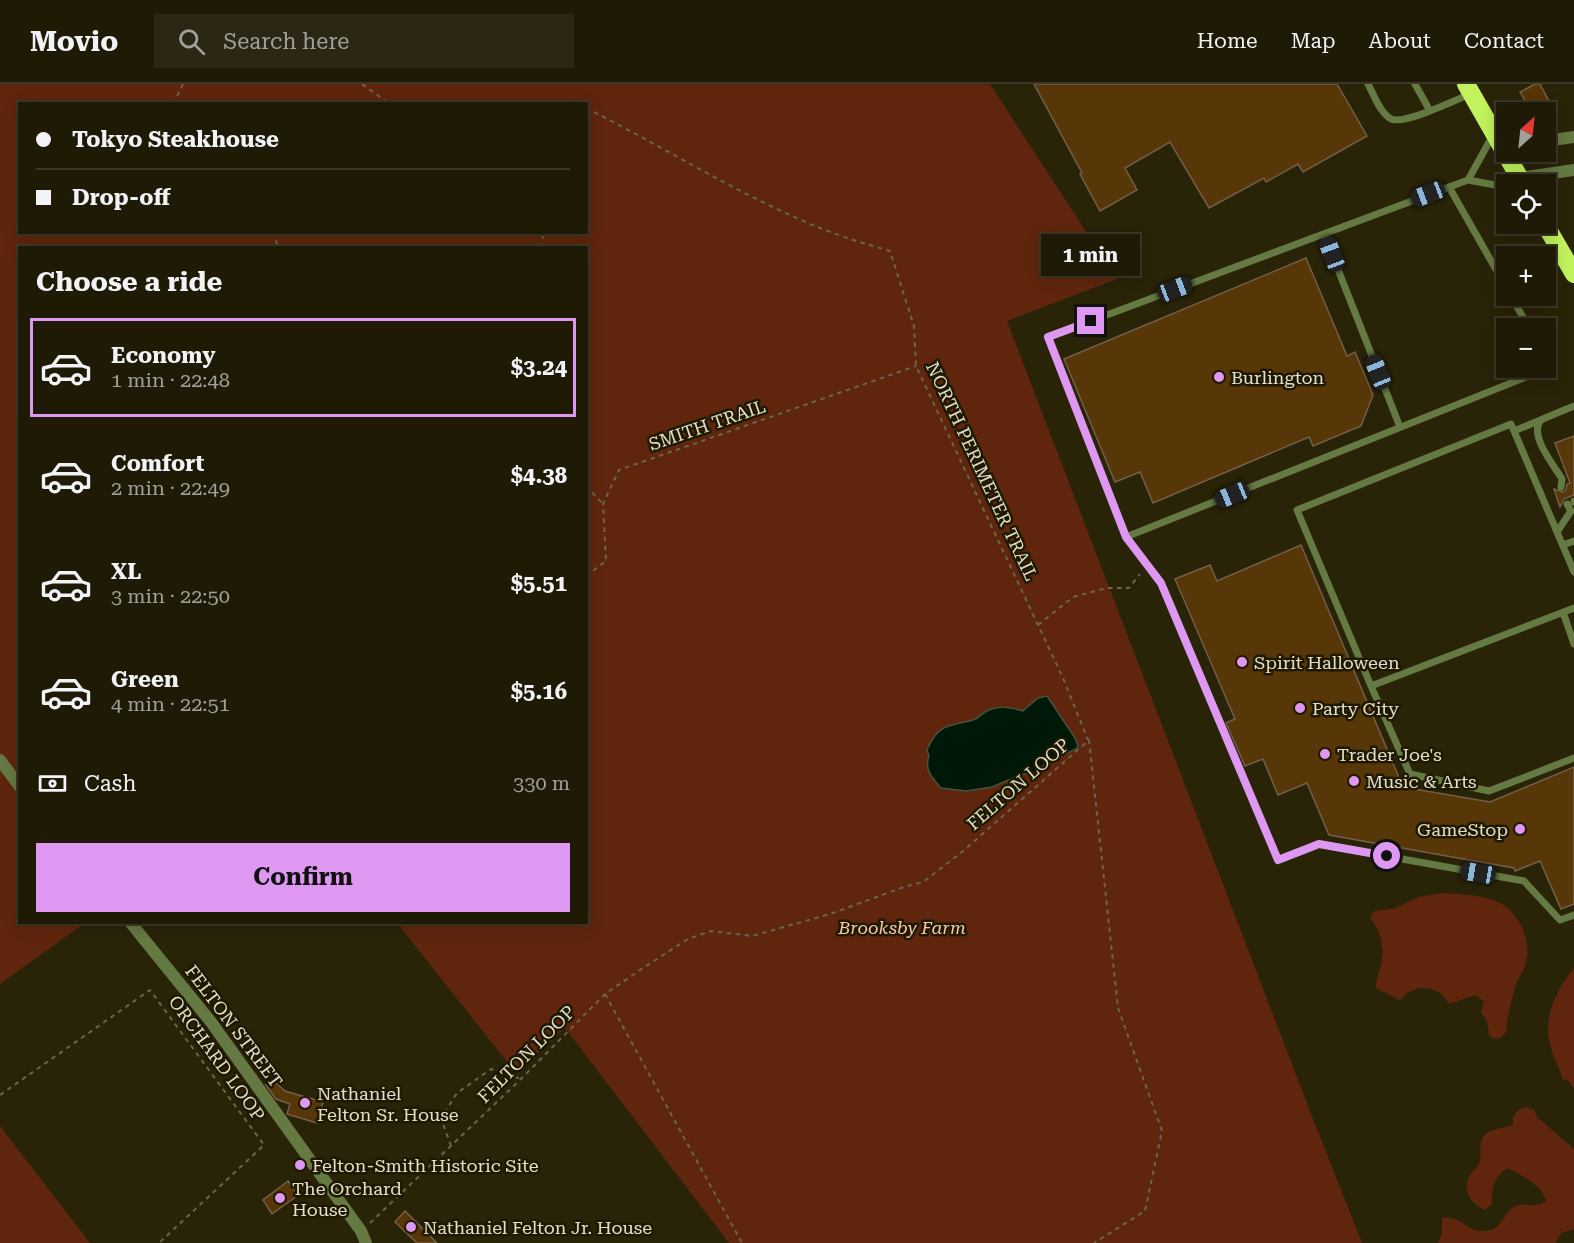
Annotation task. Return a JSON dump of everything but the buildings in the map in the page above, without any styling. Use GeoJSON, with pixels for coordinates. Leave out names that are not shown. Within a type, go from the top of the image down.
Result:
{"type":"FeatureCollection","features":[{"type":"Feature","properties":{"kind":"highway"},"geometry":{"type":"LineString","coordinates":[[1469,89],[1496,135]]}},
{"type":"Feature","properties":{"kind":"highway"},"geometry":{"type":"LineString","coordinates":[[1551,234],[1574,274]]}},
{"type":"Feature","properties":{"kind":"street"},"geometry":{"type":"LineString","coordinates":[[1556,139],[1574,137]]}},
{"type":"Feature","properties":{"kind":"street"},"geometry":{"type":"LineString","coordinates":[[1556,174],[1574,170]]}},
{"type":"Feature","properties":{"kind":"street"},"geometry":{"type":"LineString","coordinates":[[0,760],[18,784]]}},
{"type":"Feature","properties":{"kind":"street","name":"FELTON STREET"},"geometry":{"type":"LineString","coordinates":[[132,924],[211,1022],[364,1237]]}},
{"type":"Feature","properties":{"kind":"lane"},"geometry":{"type":"LineString","coordinates":[[1368,84],[1383,112],[1392,119],[1400,120],[1430,111],[1469,89]]}},
{"type":"Feature","properties":{"kind":"lane"},"geometry":{"type":"LineString","coordinates":[[1415,84],[1430,111]]}},
{"type":"Feature","properties":{"kind":"lane"},"geometry":{"type":"LineString","coordinates":[[1468,180],[1496,147]]}},
{"type":"Feature","properties":{"kind":"lane"},"geometry":{"type":"LineString","coordinates":[[1496,182],[1468,180],[1449,186],[1048,337],[1126,537],[1161,583],[1278,860],[1319,844],[1524,881],[1560,920],[1574,915]]}},
{"type":"Feature","properties":{"kind":"lane"},"geometry":{"type":"LineString","coordinates":[[1449,186],[1496,269]]}},
{"type":"Feature","properties":{"kind":"lane"},"geometry":{"type":"LineString","coordinates":[[1324,234],[1400,427]]}},
{"type":"Feature","properties":{"kind":"lane"},"geometry":{"type":"LineString","coordinates":[[1126,537],[1523,378]]}},
{"type":"Feature","properties":{"kind":"lane"},"geometry":{"type":"LineString","coordinates":[[1514,431],[1574,406]]}},
{"type":"Feature","properties":{"kind":"lane"},"geometry":{"type":"LineString","coordinates":[[1541,420],[1537,428],[1538,436],[1563,483]]}},
{"type":"Feature","properties":{"kind":"lane"},"geometry":{"type":"LineString","coordinates":[[1574,572],[1511,424],[1297,510],[1410,774],[1489,791],[1574,758]]}},
{"type":"Feature","properties":{"kind":"lane"},"geometry":{"type":"LineString","coordinates":[[1557,532],[1572,505]]}},
{"type":"Feature","properties":{"kind":"lane"},"geometry":{"type":"LineString","coordinates":[[1563,545],[1574,541]]}},
{"type":"Feature","properties":{"kind":"lane"},"geometry":{"type":"LineString","coordinates":[[1371,686],[1574,608]]}},
{"type":"Feature","properties":{"kind":"lane"},"geometry":{"type":"LineString","coordinates":[[1563,612],[1574,644]]}},
{"type":"Feature","properties":{"kind":"path"},"geometry":{"type":"LineString","coordinates":[[174,102],[183,84]]}},
{"type":"Feature","properties":{"kind":"path"},"geometry":{"type":"LineString","coordinates":[[362,84],[387,102]]}},
{"type":"Feature","properties":{"kind":"path","name":"NORTH PERIMETER TRAIL"},"geometry":{"type":"LineString","coordinates":[[588,109],[711,176],[798,219],[838,235],[890,251],[914,326],[916,366],[1089,740]]}},
{"type":"Feature","properties":{"kind":"path","name":"SMITH TRAIL"},"geometry":{"type":"LineString","coordinates":[[588,574],[606,561],[603,504],[619,470],[916,366]]}},
{"type":"Feature","properties":{"kind":"path"},"geometry":{"type":"LineString","coordinates":[[588,488],[603,504]]}},
{"type":"Feature","properties":{"kind":"path"},"geometry":{"type":"LineString","coordinates":[[1038,626],[1073,597],[1107,588],[1129,588],[1148,565]]}},
{"type":"Feature","properties":{"kind":"path","name":"FELTON LOOP"},"geometry":{"type":"LineString","coordinates":[[364,1237],[451,1146],[605,994],[688,939],[711,931],[752,936],[830,914],[923,882],[962,852],[1089,740]]}},
{"type":"Feature","properties":{"kind":"path","name":"FELTON LOOP"},"geometry":{"type":"LineString","coordinates":[[1089,740],[1118,1008],[1162,1131],[1145,1211],[1094,1243]]}},
{"type":"Feature","properties":{"kind":"path","name":"ORCHARD LOOP"},"geometry":{"type":"LineString","coordinates":[[0,1095],[150,990],[264,1145],[159,1243]]}},
{"type":"Feature","properties":{"kind":"path"},"geometry":{"type":"LineString","coordinates":[[605,994],[742,1243]]}},
{"type":"Feature","properties":{"kind":"path"},"geometry":{"type":"LineString","coordinates":[[451,1146],[441,1118],[457,1093],[491,1069],[520,1079]]}},
{"type":"Feature","properties":{"kind":"green space","name":"Brooksby Farm"},"geometry":{"type":"Polygon","coordinates":[[[0,84],[990,84],[1117,279],[1007,321],[1362,1243],[729,1243],[565,1028],[516,1073],[398,924],[588,924],[588,246],[18,246],[18,924],[84,924],[0,984],[0,84]]]}},
{"type":"Feature","properties":{"kind":"green space"},"geometry":{"type":"Polygon","coordinates":[[[1443,893],[1481,897],[1502,904],[1516,917],[1525,934],[1526,963],[1515,988],[1506,1032],[1500,1038],[1493,1039],[1489,1035],[1487,1021],[1481,1012],[1484,1001],[1475,995],[1449,1004],[1439,993],[1426,988],[1412,990],[1400,1000],[1376,988],[1383,952],[1379,934],[1370,918],[1374,911],[1393,909],[1419,897],[1443,893]]]}},
{"type":"Feature","properties":{"kind":"green space"},"geometry":{"type":"Polygon","coordinates":[[[1574,968],[1574,1089],[1567,1079],[1563,1080],[1551,1048],[1548,1024],[1557,994],[1574,968]]]}},
{"type":"Feature","properties":{"kind":"green space"},"geometry":{"type":"Polygon","coordinates":[[[1526,1107],[1534,1110],[1538,1118],[1574,1149],[1574,1229],[1561,1233],[1556,1243],[1438,1243],[1442,1234],[1442,1218],[1454,1219],[1475,1230],[1488,1231],[1498,1226],[1514,1207],[1537,1205],[1546,1201],[1536,1185],[1508,1168],[1496,1179],[1492,1204],[1485,1210],[1472,1201],[1468,1192],[1467,1182],[1480,1161],[1483,1137],[1492,1130],[1513,1125],[1513,1117],[1518,1110],[1526,1107]]]}},
{"type":"Feature","properties":{"kind":"green space"},"geometry":{"type":"Polygon","coordinates":[[[0,1126],[90,1243],[0,1243],[0,1126]]]}},
{"type":"Feature","properties":{"kind":"shaded area"},"geometry":{"type":"Polygon","coordinates":[[[1047,696],[1075,738],[1078,746],[1076,749],[1050,761],[1031,774],[1023,774],[992,787],[966,791],[941,788],[932,777],[927,765],[929,756],[927,750],[940,730],[974,719],[994,708],[1023,711],[1038,698],[1047,696]]]}},
{"type":"Feature","properties":{"kind":"place","name":"Burlington"},"geometry":{"type":"Point","coordinates":[1219,377]}},
{"type":"Feature","properties":{"kind":"place","name":"Spirit Halloween"},"geometry":{"type":"Point","coordinates":[1242,662]}},
{"type":"Feature","properties":{"kind":"place","name":"Party City"},"geometry":{"type":"Point","coordinates":[1300,708]}},
{"type":"Feature","properties":{"kind":"place","name":"Trader Joe's"},"geometry":{"type":"Point","coordinates":[1325,754]}},
{"type":"Feature","properties":{"kind":"place","name":"Music & Arts"},"geometry":{"type":"Point","coordinates":[1354,781]}},
{"type":"Feature","properties":{"kind":"place","name":"GameStop"},"geometry":{"type":"Point","coordinates":[1520,829]}},
{"type":"Feature","properties":{"kind":"place","name":"Nathaniel Felton Sr. House"},"geometry":{"type":"Point","coordinates":[305,1103]}},
{"type":"Feature","properties":{"kind":"place","name":"Felton-Smith Historic Site"},"geometry":{"type":"Point","coordinates":[300,1165]}},
{"type":"Feature","properties":{"kind":"place","name":"The Orchard House"},"geometry":{"type":"Point","coordinates":[280,1198]}},
{"type":"Feature","properties":{"kind":"place","name":"Nathaniel Felton Jr. House"},"geometry":{"type":"Point","coordinates":[411,1227]}},
{"type":"Feature","properties":{"kind":"route"},"geometry":{"type":"LineString","coordinates":[[1091,321],[1048,337],[1126,537],[1161,583],[1278,860],[1319,844],[1387,856]]}}]}
